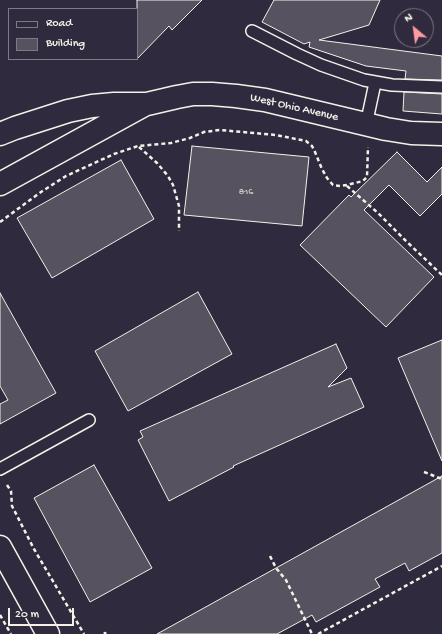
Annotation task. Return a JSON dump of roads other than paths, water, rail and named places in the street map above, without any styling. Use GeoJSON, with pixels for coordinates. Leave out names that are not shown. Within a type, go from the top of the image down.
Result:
{"type":"FeatureCollection","features":[{"type":"Feature","properties":{"kind":"street","name":"West Ohio Avenue"},"geometry":{"type":"LineString","coordinates":[[0,134],[68,111],[92,106],[147,104],[193,94],[212,94],[265,100],[370,126],[411,133],[442,134]]}},
{"type":"Feature","properties":{"kind":"street","name":"West Ohio Avenue"},"geometry":{"type":"LineString","coordinates":[[0,184],[147,104]]}},
{"type":"Feature","properties":{"kind":"street"},"geometry":{"type":"LineString","coordinates":[[0,547],[48,634]]}},
{"type":"Feature","properties":{"kind":"lane"},"geometry":{"type":"LineString","coordinates":[[252,31],[321,65],[375,83],[442,87]]}},
{"type":"Feature","properties":{"kind":"lane"},"geometry":{"type":"LineString","coordinates":[[370,126],[375,83]]}},
{"type":"Feature","properties":{"kind":"lane"},"geometry":{"type":"LineString","coordinates":[[0,469],[89,420]]}}]}
